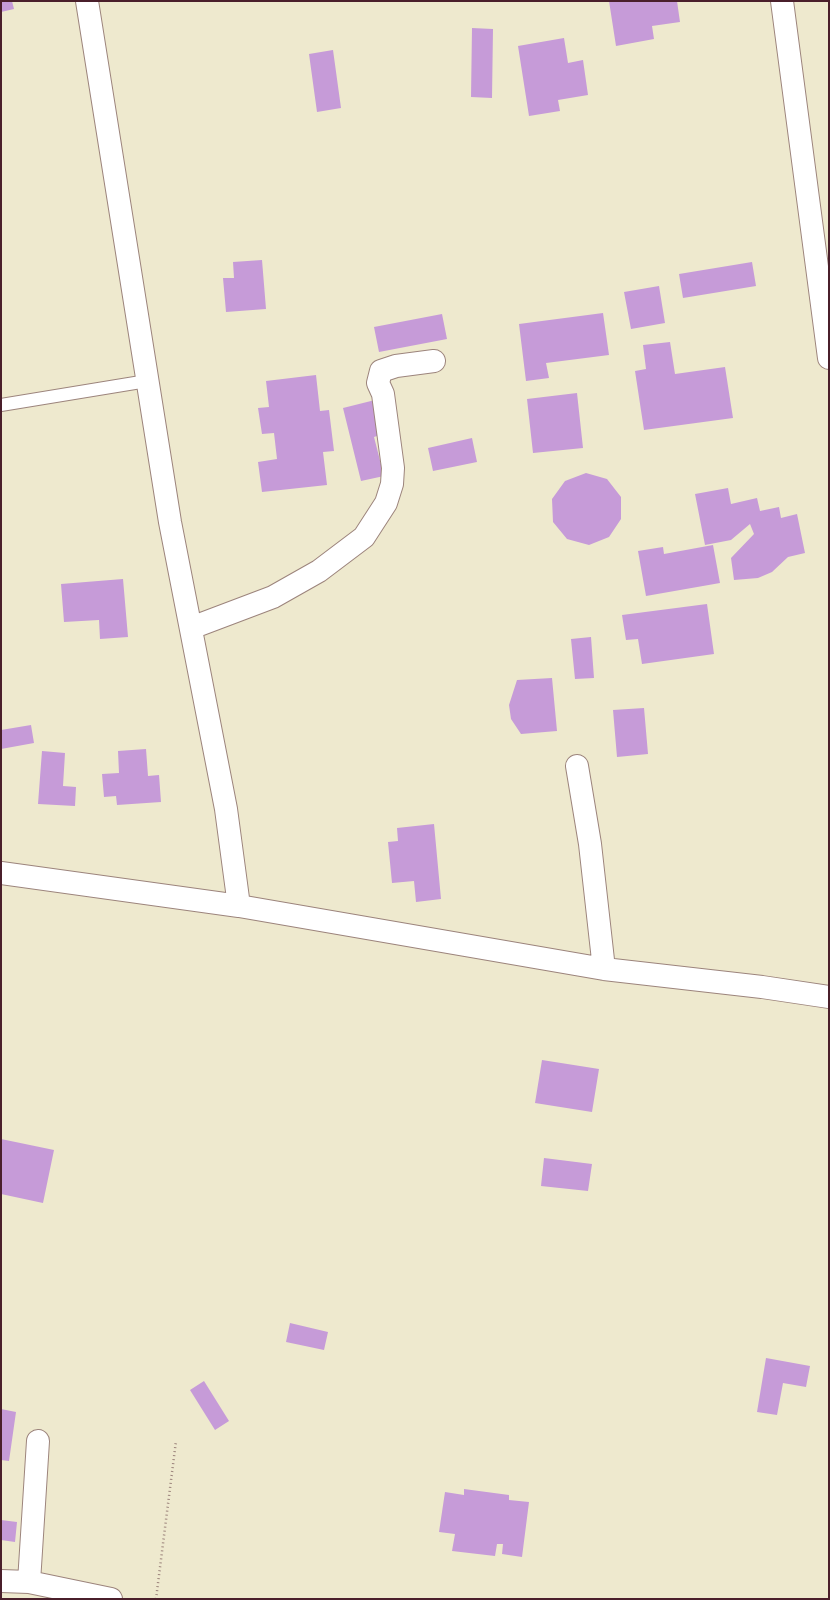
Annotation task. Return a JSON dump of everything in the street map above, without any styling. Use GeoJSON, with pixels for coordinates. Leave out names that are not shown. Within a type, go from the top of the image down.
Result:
{"type":"FeatureCollection","features":[{"type":"Feature","properties":{"kind":"street"},"geometry":{"type":"LineString","coordinates":[[87,1],[170,522],[226,809],[239,906]]}},
{"type":"Feature","properties":{"kind":"street"},"geometry":{"type":"LineString","coordinates":[[782,1],[829,358]]}},
{"type":"Feature","properties":{"kind":"street"},"geometry":{"type":"LineString","coordinates":[[191,628],[272,597],[319,571],[364,537],[386,503],[392,484],[393,468],[383,394],[378,383],[381,370],[396,366],[434,361]]}},
{"type":"Feature","properties":{"kind":"street"},"geometry":{"type":"LineString","coordinates":[[577,766],[590,844],[604,969]]}},
{"type":"Feature","properties":{"kind":"street"},"geometry":{"type":"LineString","coordinates":[[1,873],[239,906],[604,969],[762,987],[829,997]]}},
{"type":"Feature","properties":{"kind":"street"},"geometry":{"type":"LineString","coordinates":[[29,1582],[38,1441]]}},
{"type":"Feature","properties":{"kind":"street"},"geometry":{"type":"LineString","coordinates":[[1,1581],[29,1582],[111,1599]]}},
{"type":"Feature","properties":{"kind":"lane"},"geometry":{"type":"LineString","coordinates":[[1,405],[147,381]]}},
{"type":"Feature","properties":{"kind":"path"},"geometry":{"type":"LineString","coordinates":[[156,1599],[176,1441]]}},
{"type":"Feature","properties":{"kind":"building"},"geometry":{"type":"Polygon","coordinates":[[[1,1],[12,1],[14,9],[1,12],[1,1]]]}},
{"type":"Feature","properties":{"kind":"building"},"geometry":{"type":"Polygon","coordinates":[[[609,1],[677,1],[680,22],[652,26],[654,39],[616,46],[609,1]]]}},
{"type":"Feature","properties":{"kind":"building"},"geometry":{"type":"Polygon","coordinates":[[[472,28],[493,29],[492,98],[471,97],[472,28]]]}},
{"type":"Feature","properties":{"kind":"building"},"geometry":{"type":"Polygon","coordinates":[[[564,38],[568,63],[583,60],[588,95],[558,100],[560,111],[529,116],[518,46],[564,38]]]}},
{"type":"Feature","properties":{"kind":"building"},"geometry":{"type":"Polygon","coordinates":[[[333,50],[341,108],[317,112],[309,54],[333,50]]]}},
{"type":"Feature","properties":{"kind":"building"},"geometry":{"type":"Polygon","coordinates":[[[262,260],[266,309],[226,312],[223,278],[234,278],[233,262],[262,260]]]}},
{"type":"Feature","properties":{"kind":"building"},"geometry":{"type":"Polygon","coordinates":[[[752,262],[756,286],[683,298],[679,274],[752,262]]]}},
{"type":"Feature","properties":{"kind":"building"},"geometry":{"type":"Polygon","coordinates":[[[659,286],[665,323],[631,329],[624,292],[659,286]]]}},
{"type":"Feature","properties":{"kind":"building"},"geometry":{"type":"Polygon","coordinates":[[[603,313],[609,355],[546,363],[549,378],[526,381],[519,324],[603,313]]]}},
{"type":"Feature","properties":{"kind":"building"},"geometry":{"type":"Polygon","coordinates":[[[442,314],[447,339],[379,352],[374,327],[442,314]]]}},
{"type":"Feature","properties":{"kind":"building"},"geometry":{"type":"Polygon","coordinates":[[[670,342],[675,374],[725,367],[733,418],[644,430],[635,371],[646,369],[643,345],[670,342]]]}},
{"type":"Feature","properties":{"kind":"building"},"geometry":{"type":"Polygon","coordinates":[[[316,375],[320,411],[329,410],[334,451],[323,452],[327,485],[262,492],[258,462],[277,459],[274,433],[262,434],[258,408],[269,407],[266,381],[316,375]]]}},
{"type":"Feature","properties":{"kind":"building"},"geometry":{"type":"Polygon","coordinates":[[[577,393],[583,448],[533,453],[527,399],[577,393]]]}},
{"type":"Feature","properties":{"kind":"building"},"geometry":{"type":"Polygon","coordinates":[[[375,400],[383,434],[374,437],[384,476],[361,481],[343,408],[375,400]]]}},
{"type":"Feature","properties":{"kind":"building"},"geometry":{"type":"Polygon","coordinates":[[[472,438],[477,462],[433,471],[428,448],[472,438]]]}},
{"type":"Feature","properties":{"kind":"building"},"geometry":{"type":"Polygon","coordinates":[[[586,473],[607,479],[621,497],[621,519],[609,537],[589,545],[567,539],[553,522],[552,499],[565,481],[586,473]]]}},
{"type":"Feature","properties":{"kind":"building"},"geometry":{"type":"Polygon","coordinates":[[[728,488],[731,504],[757,498],[760,511],[779,507],[781,518],[797,514],[805,553],[788,557],[772,572],[758,578],[734,580],[731,558],[754,534],[750,524],[731,540],[705,545],[695,494],[728,488]]]}},
{"type":"Feature","properties":{"kind":"building"},"geometry":{"type":"Polygon","coordinates":[[[713,545],[720,583],[646,596],[638,551],[663,547],[664,554],[713,545]]]}},
{"type":"Feature","properties":{"kind":"building"},"geometry":{"type":"Polygon","coordinates":[[[123,579],[128,637],[100,639],[99,620],[64,622],[61,584],[123,579]]]}},
{"type":"Feature","properties":{"kind":"building"},"geometry":{"type":"Polygon","coordinates":[[[707,604],[714,654],[642,664],[638,639],[626,640],[622,615],[707,604]]]}},
{"type":"Feature","properties":{"kind":"building"},"geometry":{"type":"Polygon","coordinates":[[[591,637],[594,678],[575,679],[571,639],[591,637]]]}},
{"type":"Feature","properties":{"kind":"building"},"geometry":{"type":"Polygon","coordinates":[[[552,678],[557,731],[521,734],[511,719],[509,705],[517,680],[552,678]]]}},
{"type":"Feature","properties":{"kind":"building"},"geometry":{"type":"Polygon","coordinates":[[[644,708],[648,754],[617,757],[613,710],[644,708]]]}},
{"type":"Feature","properties":{"kind":"building"},"geometry":{"type":"Polygon","coordinates":[[[31,725],[34,743],[1,749],[1,730],[31,725]]]}},
{"type":"Feature","properties":{"kind":"building"},"geometry":{"type":"Polygon","coordinates":[[[146,749],[148,776],[159,775],[161,802],[117,805],[116,796],[104,797],[102,774],[119,773],[118,751],[146,749]]]}},
{"type":"Feature","properties":{"kind":"building"},"geometry":{"type":"Polygon","coordinates":[[[42,751],[65,753],[63,786],[76,787],[75,806],[38,804],[42,751]]]}},
{"type":"Feature","properties":{"kind":"building"},"geometry":{"type":"Polygon","coordinates":[[[434,824],[441,899],[416,902],[414,881],[392,883],[388,842],[398,841],[397,828],[434,824]]]}},
{"type":"Feature","properties":{"kind":"building"},"geometry":{"type":"Polygon","coordinates":[[[542,1060],[599,1069],[592,1112],[535,1103],[542,1060]]]}},
{"type":"Feature","properties":{"kind":"building"},"geometry":{"type":"Polygon","coordinates":[[[1,1139],[54,1150],[43,1203],[1,1194],[1,1139]]]}},
{"type":"Feature","properties":{"kind":"building"},"geometry":{"type":"Polygon","coordinates":[[[544,1158],[592,1164],[588,1191],[541,1186],[544,1158]]]}},
{"type":"Feature","properties":{"kind":"building"},"geometry":{"type":"Polygon","coordinates":[[[290,1323],[328,1332],[324,1350],[286,1342],[290,1323]]]}},
{"type":"Feature","properties":{"kind":"building"},"geometry":{"type":"Polygon","coordinates":[[[766,1358],[810,1366],[806,1387],[783,1383],[777,1415],[757,1412],[766,1358]]]}},
{"type":"Feature","properties":{"kind":"building"},"geometry":{"type":"Polygon","coordinates":[[[204,1381],[229,1421],[215,1430],[190,1390],[204,1381]]]}},
{"type":"Feature","properties":{"kind":"building"},"geometry":{"type":"Polygon","coordinates":[[[1,1409],[16,1412],[9,1461],[1,1460],[1,1409]]]}},
{"type":"Feature","properties":{"kind":"building"},"geometry":{"type":"Polygon","coordinates":[[[464,1489],[509,1495],[509,1500],[529,1502],[522,1557],[502,1554],[503,1544],[497,1544],[495,1556],[452,1551],[455,1534],[439,1532],[445,1492],[464,1495],[464,1489]]]}},
{"type":"Feature","properties":{"kind":"building"},"geometry":{"type":"Polygon","coordinates":[[[1,1520],[17,1522],[15,1542],[1,1540],[1,1520]]]}}]}
